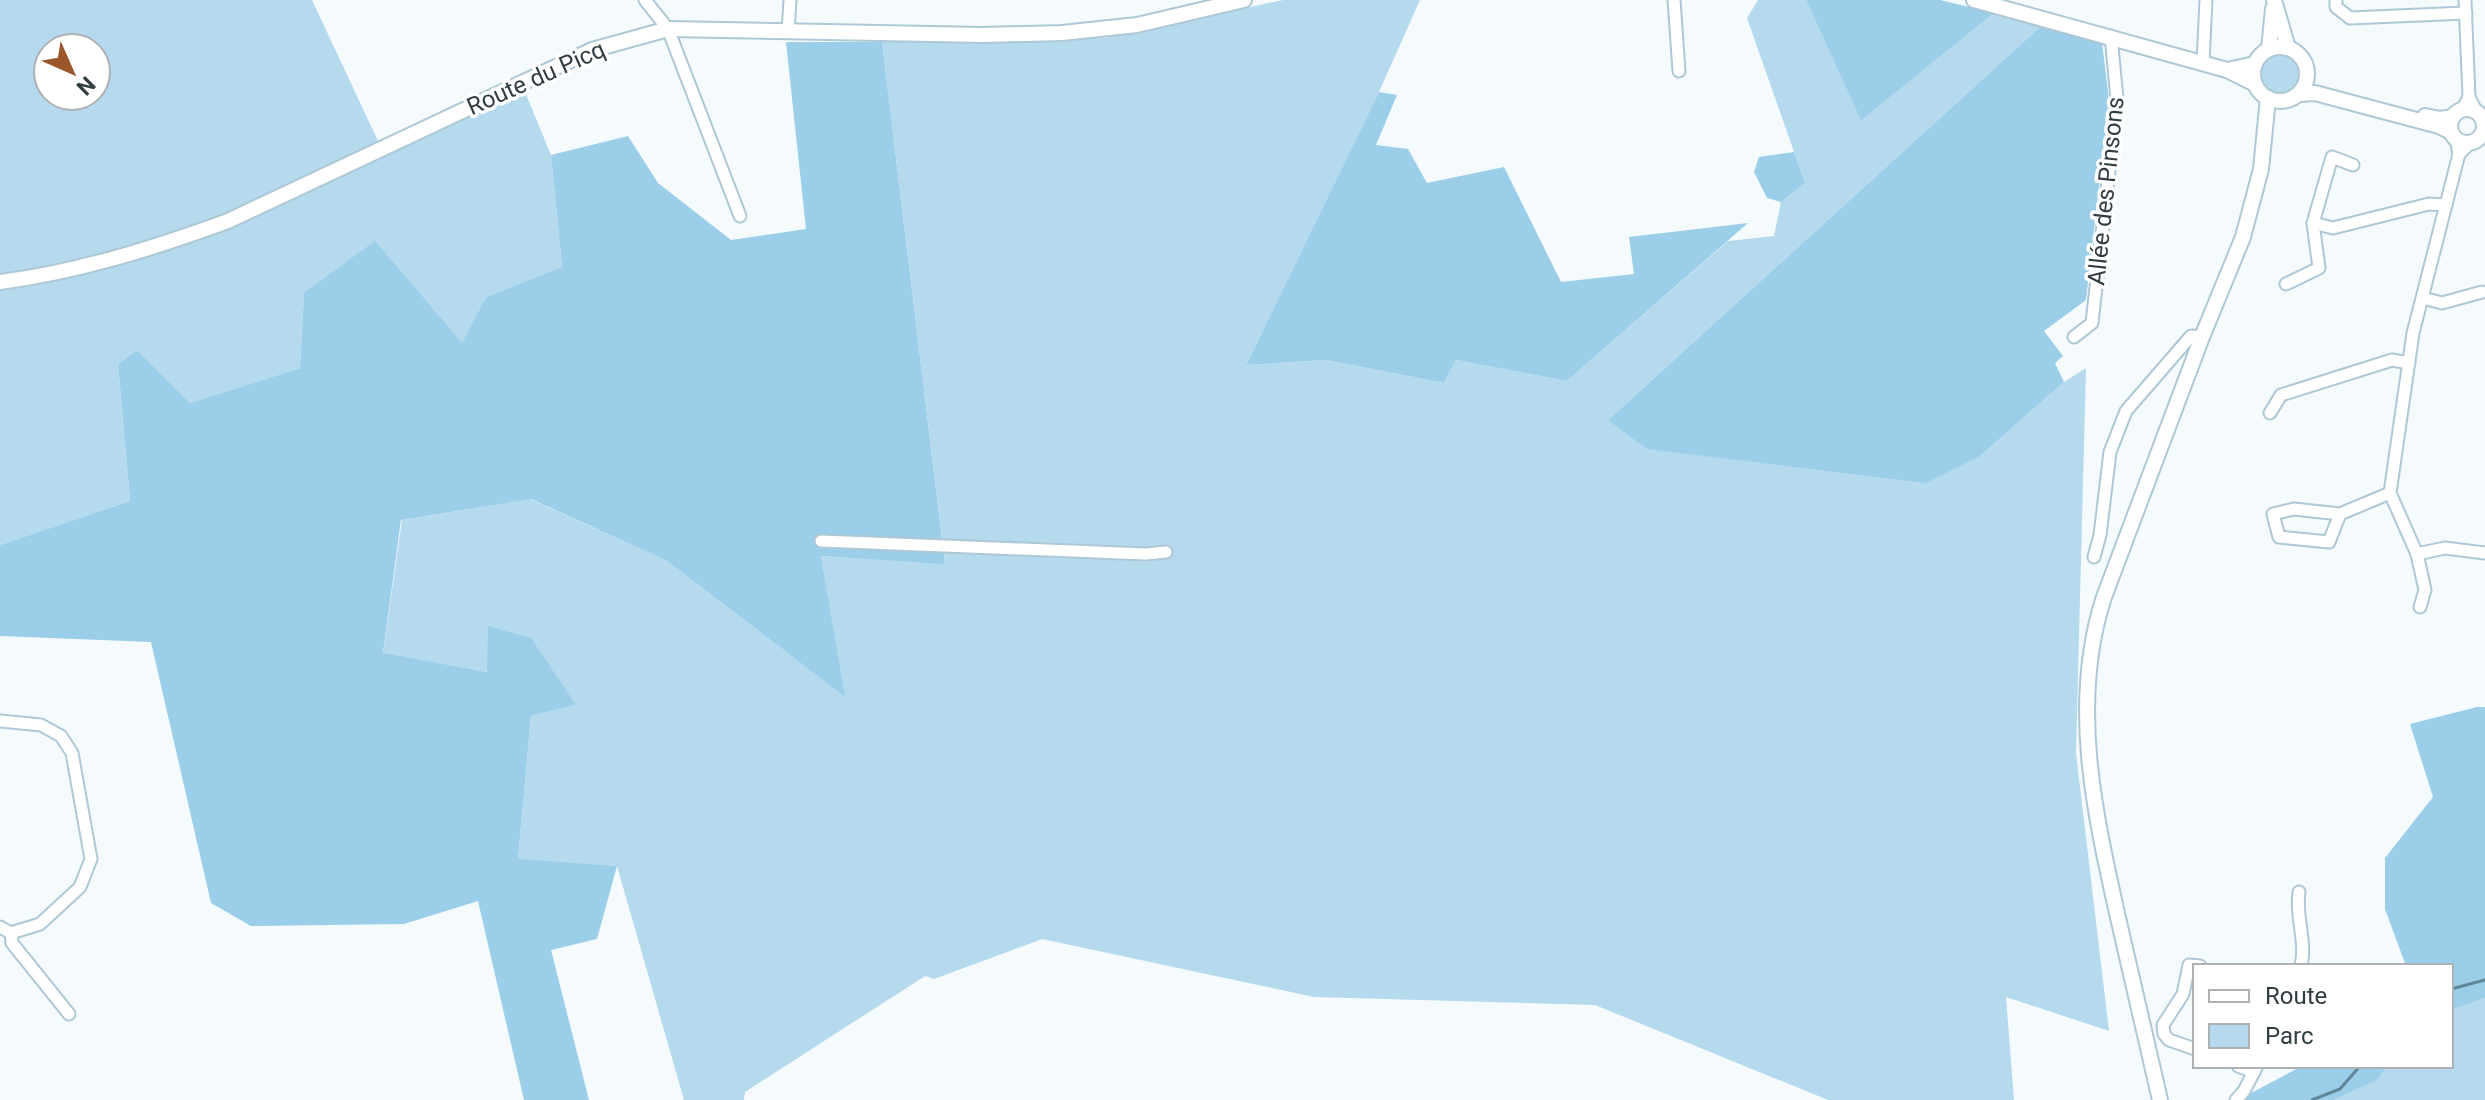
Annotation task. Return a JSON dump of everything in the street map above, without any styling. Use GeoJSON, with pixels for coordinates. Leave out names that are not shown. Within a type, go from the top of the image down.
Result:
{"type":"FeatureCollection","features":[{"type":"Feature","properties":{"kind":"main road","name":"Route du Picq"},"geometry":{"type":"LineString","coordinates":[[0,282],[46,276],[172,242],[228,221],[592,50],[668,29],[983,35],[1062,33],[1137,25],[1244,0]]}},
{"type":"Feature","properties":{"kind":"main road"},"geometry":{"type":"LineString","coordinates":[[1974,0],[2227,70],[2255,84],[2268,98],[2261,169],[2243,237],[2121,550],[2094,629],[2087,677],[2088,754],[2104,853],[2160,1100]]}},
{"type":"Feature","properties":{"kind":"main road"},"geometry":{"type":"LineString","coordinates":[[2227,70],[2255,64],[2269,49],[2274,0]]}},
{"type":"Feature","properties":{"kind":"main road"},"geometry":{"type":"LineString","coordinates":[[2274,0],[2288,48]]}},
{"type":"Feature","properties":{"kind":"main road"},"geometry":{"type":"LineString","coordinates":[[2269,49],[2288,48],[2301,56],[2307,70],[2322,85],[2343,96],[2412,114],[2470,124]]}},
{"type":"Feature","properties":{"kind":"main road"},"geometry":{"type":"LineString","coordinates":[[2255,64],[2255,84]]}},
{"type":"Feature","properties":{"kind":"main road"},"geometry":{"type":"LineString","coordinates":[[2266,139],[2292,97],[2304,87],[2307,70]]}},
{"type":"Feature","properties":{"kind":"main road"},"geometry":{"type":"LineString","coordinates":[[2268,98],[2315,93],[2439,126],[2470,124]]}},
{"type":"Feature","properties":{"kind":"street"},"geometry":{"type":"LineString","coordinates":[[645,0],[668,29],[740,216]]}},
{"type":"Feature","properties":{"kind":"street"},"geometry":{"type":"LineString","coordinates":[[788,32],[790,0]]}},
{"type":"Feature","properties":{"kind":"street"},"geometry":{"type":"LineString","coordinates":[[1674,0],[1679,71]]}},
{"type":"Feature","properties":{"kind":"street"},"geometry":{"type":"LineString","coordinates":[[2203,63],[2206,0]]}},
{"type":"Feature","properties":{"kind":"street"},"geometry":{"type":"LineString","coordinates":[[2336,0],[2336,7],[2350,18],[2466,6],[2470,124],[2459,154],[2423,298],[2409,363],[2390,493],[2417,554],[2425,590],[2420,607]]}},
{"type":"Feature","properties":{"kind":"street","name":"Allée des Pinsons"},"geometry":{"type":"LineString","coordinates":[[2074,337],[2092,323],[2117,99],[2111,36]]}},
{"type":"Feature","properties":{"kind":"street"},"geometry":{"type":"LineString","coordinates":[[2286,284],[2319,268],[2313,223],[2332,157],[2353,165]]}},
{"type":"Feature","properties":{"kind":"street"},"geometry":{"type":"LineString","coordinates":[[2313,223],[2333,228],[2429,204],[2446,205]]}},
{"type":"Feature","properties":{"kind":"street"},"geometry":{"type":"LineString","coordinates":[[2423,298],[2442,303],[2482,292]]}},
{"type":"Feature","properties":{"kind":"street"},"geometry":{"type":"LineString","coordinates":[[2094,557],[2100,535],[2110,452],[2126,411],[2191,336],[2202,337]]}},
{"type":"Feature","properties":{"kind":"street"},"geometry":{"type":"LineString","coordinates":[[2270,413],[2281,395],[2392,360],[2409,363]]}},
{"type":"Feature","properties":{"kind":"street"},"geometry":{"type":"LineString","coordinates":[[2340,514],[2329,542],[2279,537],[2273,514],[2294,509],[2340,514],[2390,493]]}},
{"type":"Feature","properties":{"kind":"street"},"geometry":{"type":"LineString","coordinates":[[2100,535],[2121,550]]}},
{"type":"Feature","properties":{"kind":"street"},"geometry":{"type":"LineString","coordinates":[[821,541],[1146,554],[1166,552]]}},
{"type":"Feature","properties":{"kind":"street"},"geometry":{"type":"LineString","coordinates":[[2417,554],[2445,548],[2485,553]]}},
{"type":"Feature","properties":{"kind":"street"},"geometry":{"type":"LineString","coordinates":[[0,721],[41,725],[61,736],[72,753],[91,859],[80,887],[40,924],[11,933],[0,927]]}},
{"type":"Feature","properties":{"kind":"street"},"geometry":{"type":"LineString","coordinates":[[2299,892],[2297,906],[2304,944],[2301,964]]}},
{"type":"Feature","properties":{"kind":"street"},"geometry":{"type":"LineString","coordinates":[[11,933],[12,943],[69,1014]]}},
{"type":"Feature","properties":{"kind":"street"},"geometry":{"type":"LineString","coordinates":[[2193,965],[2189,965],[2183,994],[2163,1025],[2164,1034],[2169,1040],[2193,1048]]}},
{"type":"Feature","properties":{"kind":"street"},"geometry":{"type":"LineString","coordinates":[[2236,1100],[2255,1069]]}},
{"type":"Feature","properties":{"kind":"green space"},"geometry":{"type":"Polygon","coordinates":[[[0,0],[312,0],[379,143],[523,87],[551,155],[562,267],[486,297],[462,344],[304,293],[300,368],[190,403],[137,350],[118,364],[130,501],[0,545],[0,0]]]}},
{"type":"Feature","properties":{"kind":"green space"},"geometry":{"type":"Polygon","coordinates":[[[1283,0],[1420,0],[1379,92],[1246,365],[1326,360],[1444,383],[1456,360],[1567,381],[1728,241],[1774,236],[1781,202],[1805,183],[1747,18],[1758,0],[1806,0],[1861,119],[1994,13],[2040,27],[1609,419],[1980,456],[2064,382],[2086,368],[2076,753],[2109,1031],[2006,997],[2014,1100],[1828,1100],[1595,1005],[1314,997],[1042,939],[934,979],[925,976],[745,1092],[744,1100],[684,1100],[617,866],[518,860],[531,716],[576,705],[488,672],[383,654],[402,520],[530,499],[667,561],[844,696],[821,556],[945,563],[882,42],[1105,38],[1283,0]]]}},
{"type":"Feature","properties":{"kind":"green space"},"geometry":{"type":"Polygon","coordinates":[[[2280,54],[2294,60],[2300,74],[2294,88],[2280,94],[2266,88],[2260,74],[2266,60],[2280,54]]]}},
{"type":"Feature","properties":{"kind":"green space"},"geometry":{"type":"Polygon","coordinates":[[[2485,998],[2485,1100],[2334,1100],[2377,1080],[2386,1068],[2453,1068],[2453,1009],[2485,998]]]}},
{"type":"Feature","properties":{"kind":"shaded area"},"geometry":{"type":"Polygon","coordinates":[[[1806,0],[1940,0],[1994,13],[1861,120],[1806,0]]]}},
{"type":"Feature","properties":{"kind":"shaded area"},"geometry":{"type":"Polygon","coordinates":[[[2040,27],[2102,42],[2109,100],[2086,300],[2044,331],[2063,356],[2055,363],[2064,382],[1980,456],[1926,483],[1647,449],[1608,420],[2040,27]]]}},
{"type":"Feature","properties":{"kind":"shaded area"},"geometry":{"type":"Polygon","coordinates":[[[786,42],[882,42],[945,564],[821,556],[845,697],[667,561],[531,499],[401,520],[383,653],[487,672],[488,626],[531,638],[576,705],[531,716],[518,859],[617,866],[597,939],[551,950],[589,1100],[524,1100],[478,901],[404,924],[251,926],[211,903],[151,642],[0,636],[0,545],[130,501],[118,364],[137,350],[190,403],[300,368],[304,293],[375,241],[462,343],[486,297],[562,267],[551,155],[628,136],[658,183],[731,240],[806,229],[786,42]]]}},
{"type":"Feature","properties":{"kind":"shaded area"},"geometry":{"type":"Polygon","coordinates":[[[1379,92],[1397,95],[1376,145],[1408,149],[1427,183],[1504,167],[1561,282],[1634,274],[1629,237],[1748,223],[1567,381],[1456,360],[1444,383],[1326,360],[1246,365],[1379,92]]]}},
{"type":"Feature","properties":{"kind":"shaded area"},"geometry":{"type":"Polygon","coordinates":[[[1794,152],[1805,183],[1781,202],[1767,198],[1754,172],[1759,157],[1794,152]]]}},
{"type":"Feature","properties":{"kind":"shaded area"},"geometry":{"type":"Polygon","coordinates":[[[2485,707],[2485,998],[2453,1009],[2453,964],[2405,964],[2385,909],[2385,858],[2433,797],[2410,724],[2485,707]]]}},
{"type":"Feature","properties":{"kind":"shaded area"},"geometry":{"type":"Polygon","coordinates":[[[2298,1068],[2386,1068],[2377,1080],[2334,1100],[2238,1100],[2298,1068]]]}},
{"type":"Feature","properties":{"kind":"waterway"},"geometry":{"type":"LineString","coordinates":[[2453,988],[2485,980]]}},
{"type":"Feature","properties":{"kind":"waterway"},"geometry":{"type":"LineString","coordinates":[[2312,1100],[2340,1089],[2358,1068]]}}]}
